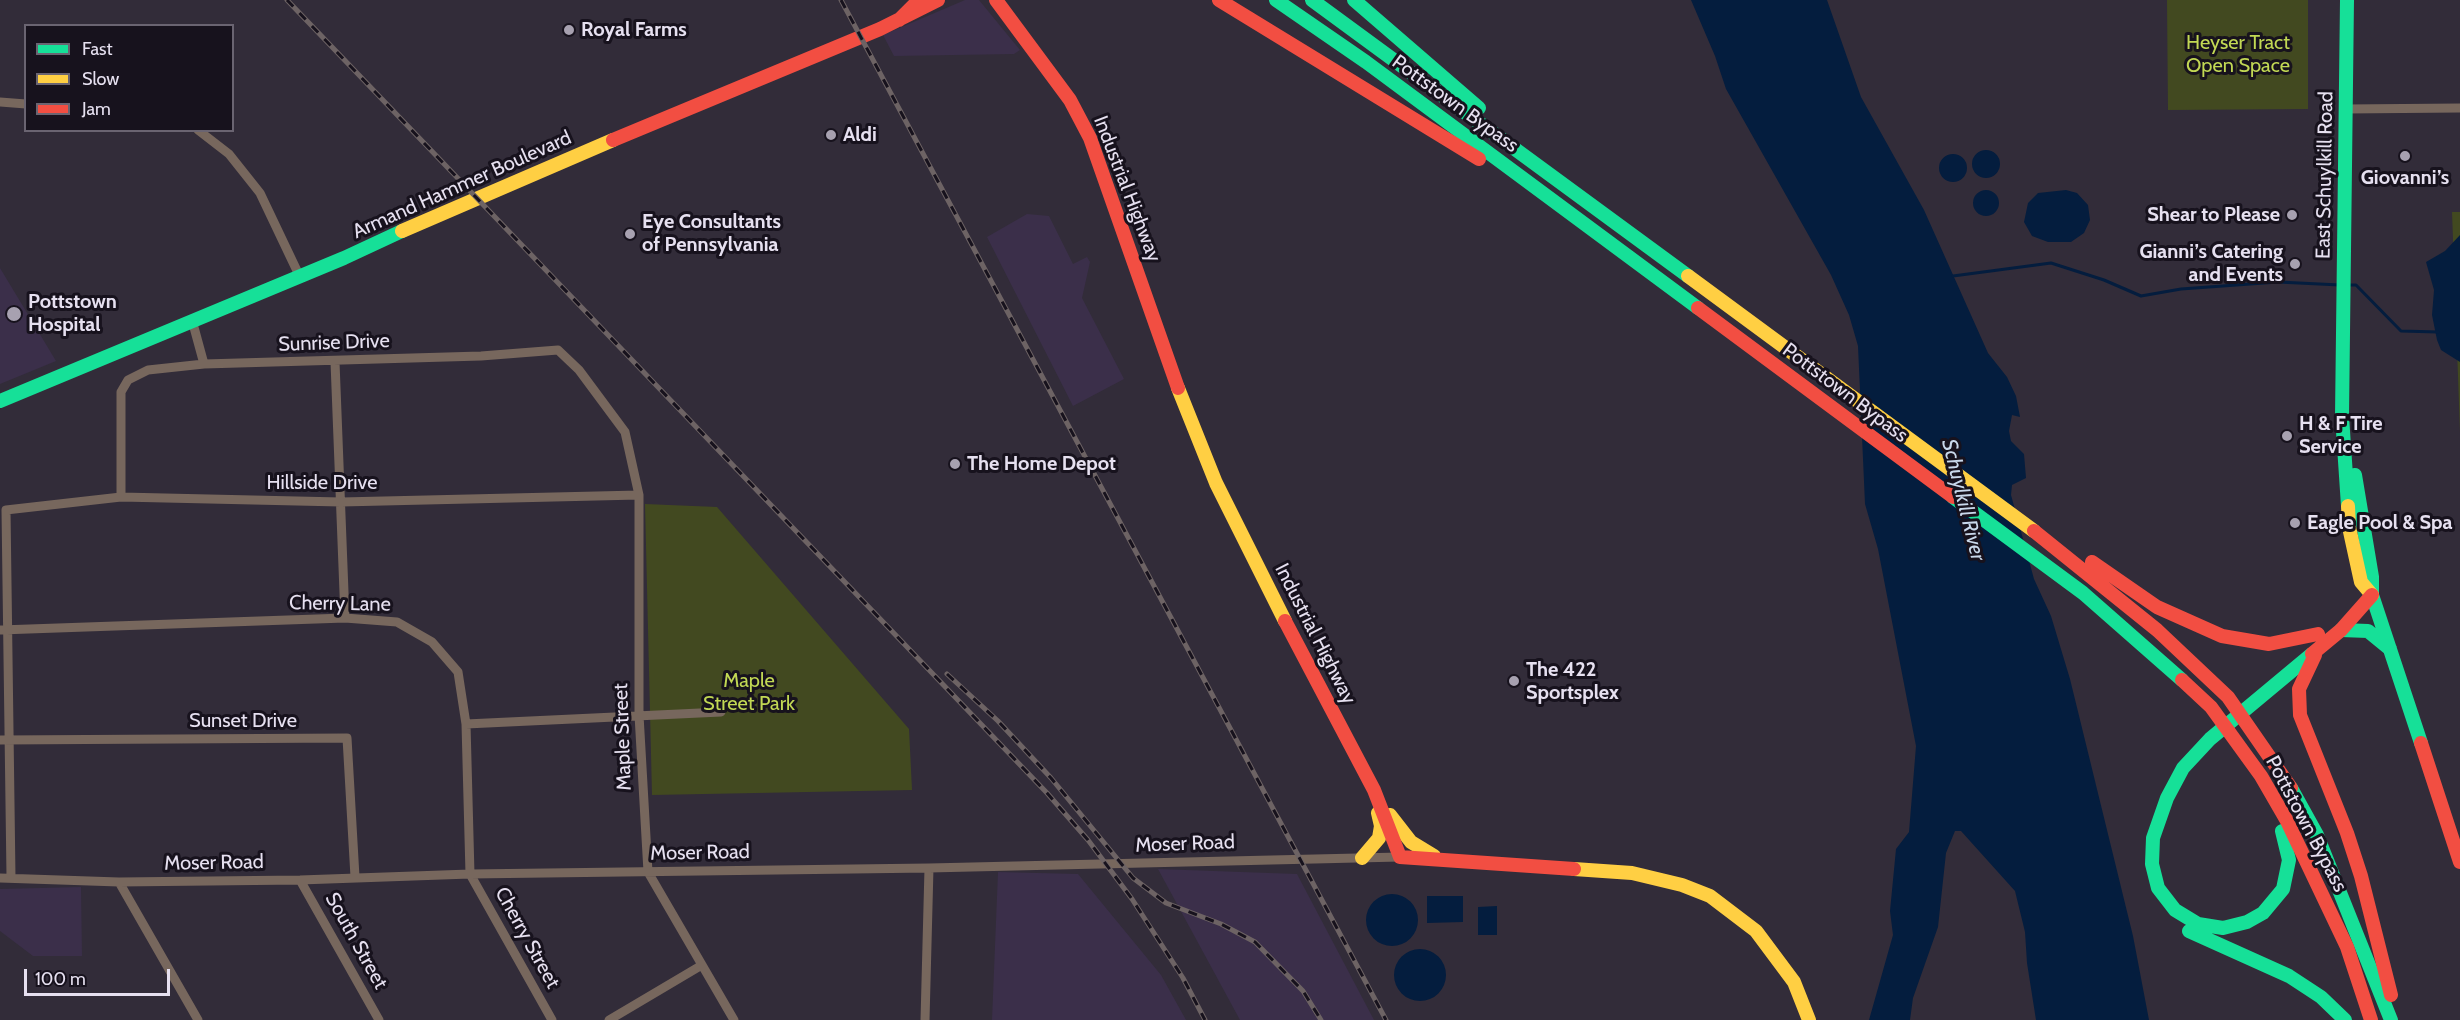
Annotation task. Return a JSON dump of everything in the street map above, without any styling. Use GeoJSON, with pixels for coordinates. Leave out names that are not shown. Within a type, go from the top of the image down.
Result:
{"type":"FeatureCollection","features":[{"type":"Feature","properties":{"kind":"main road"},"geometry":{"type":"LineString","coordinates":[[899,20],[919,0]]}},
{"type":"Feature","properties":{"kind":"main road","name":"Armand Hammer Boulevard"},"geometry":{"type":"LineString","coordinates":[[0,401],[364,249],[506,184],[880,29],[938,0]]}},
{"type":"Feature","properties":{"kind":"main road","name":"Industrial Highway"},"geometry":{"type":"LineString","coordinates":[[996,0],[1070,100],[1090,138],[1192,427],[1216,483],[1305,661],[1374,790],[1400,857]]}},
{"type":"Feature","properties":{"kind":"main road"},"geometry":{"type":"LineString","coordinates":[[1219,0],[1520,184],[1621,250]]}},
{"type":"Feature","properties":{"kind":"main road","name":"Pottstown Bypass"},"geometry":{"type":"LineString","coordinates":[[1276,0],[1366,62],[1621,250],[2083,593],[2137,638],[2211,707],[2230,731],[2287,821],[2348,947],[2371,1020]]}},
{"type":"Feature","properties":{"kind":"main road","name":"Pottstown Bypass"},"geometry":{"type":"LineString","coordinates":[[1312,0],[2013,515],[2157,630],[2228,697],[2297,796],[2312,825],[2391,1020]]}},
{"type":"Feature","properties":{"kind":"main road"},"geometry":{"type":"LineString","coordinates":[[1354,0],[1485,113],[1549,173]]}},
{"type":"Feature","properties":{"kind":"main road","name":"East Schuylkill Road"},"geometry":{"type":"LineString","coordinates":[[2347,0],[2342,416],[2349,527],[2361,582],[2372,595],[2460,862]]}},
{"type":"Feature","properties":{"kind":"main road"},"geometry":{"type":"LineString","coordinates":[[2013,515],[2061,539],[2147,601],[2208,632],[2260,644],[2289,642],[2318,634]]}},
{"type":"Feature","properties":{"kind":"main road"},"geometry":{"type":"LineString","coordinates":[[2230,731],[2280,827],[2288,852],[2288,870],[2283,889],[2263,913],[2238,925],[2211,927],[2181,915],[2158,888],[2151,854],[2162,808],[2177,778],[2202,746],[2306,656],[2318,651],[2342,630],[2372,595]]}},
{"type":"Feature","properties":{"kind":"main road"},"geometry":{"type":"LineString","coordinates":[[2345,1020],[2321,998],[2289,976],[2174,922],[2151,895],[2142,867],[2142,849],[2150,816],[2164,783],[2180,758],[2248,694],[2318,634],[2349,609],[2372,595]]}},
{"type":"Feature","properties":{"kind":"main road"},"geometry":{"type":"LineString","coordinates":[[2342,630],[2361,628],[2368,631],[2390,650]]}},
{"type":"Feature","properties":{"kind":"main road"},"geometry":{"type":"LineString","coordinates":[[2318,651],[2299,689],[2300,715],[2358,865],[2398,1020]]}},
{"type":"Feature","properties":{"kind":"main road"},"geometry":{"type":"LineString","coordinates":[[1362,858],[1379,838],[1381,826],[1374,790]]}},
{"type":"Feature","properties":{"kind":"main road"},"geometry":{"type":"LineString","coordinates":[[1374,790],[1398,828],[1411,842],[1439,858]]}},
{"type":"Feature","properties":{"kind":"main road"},"geometry":{"type":"LineString","coordinates":[[1400,857],[1632,873],[1682,885],[1710,896],[1756,931],[1773,951],[1794,982],[1809,1020]]}},
{"type":"Feature","properties":{"kind":"street"},"geometry":{"type":"LineString","coordinates":[[0,102],[24,104]]}},
{"type":"Feature","properties":{"kind":"street"},"geometry":{"type":"LineString","coordinates":[[2346,109],[2460,108]]}},
{"type":"Feature","properties":{"kind":"street"},"geometry":{"type":"LineString","coordinates":[[201,132],[229,154],[260,193],[298,275]]}},
{"type":"Feature","properties":{"kind":"street"},"geometry":{"type":"LineString","coordinates":[[192,320],[204,364]]}},
{"type":"Feature","properties":{"kind":"street","name":"Sunrise Drive"},"geometry":{"type":"LineString","coordinates":[[121,497],[121,392],[123,385],[147,370],[204,364],[335,362],[558,350],[579,370],[625,432]]}},
{"type":"Feature","properties":{"kind":"street"},"geometry":{"type":"LineString","coordinates":[[335,362],[345,618]]}},
{"type":"Feature","properties":{"kind":"street","name":"Maple Street"},"geometry":{"type":"LineString","coordinates":[[625,432],[639,495],[639,715],[648,872],[734,1020]]}},
{"type":"Feature","properties":{"kind":"street","name":"Hillside Drive"},"geometry":{"type":"LineString","coordinates":[[3,630],[6,510],[121,497],[341,502],[639,495]]}},
{"type":"Feature","properties":{"kind":"street","name":"Cherry Lane"},"geometry":{"type":"LineString","coordinates":[[3,630],[345,618],[396,622],[432,642],[458,672],[466,724],[470,874]]}},
{"type":"Feature","properties":{"kind":"street"},"geometry":{"type":"LineString","coordinates":[[3,630],[11,740],[11,877]]}},
{"type":"Feature","properties":{"kind":"street"},"geometry":{"type":"LineString","coordinates":[[466,724],[721,712]]}},
{"type":"Feature","properties":{"kind":"street","name":"Sunset Drive"},"geometry":{"type":"LineString","coordinates":[[0,740],[347,738],[355,877]]}},
{"type":"Feature","properties":{"kind":"street","name":"Moser Road"},"geometry":{"type":"LineString","coordinates":[[0,878],[119,882],[300,880],[470,874],[929,868],[1400,857]]}},
{"type":"Feature","properties":{"kind":"street"},"geometry":{"type":"LineString","coordinates":[[925,1020],[929,868]]}},
{"type":"Feature","properties":{"kind":"street","name":"Cherry Street"},"geometry":{"type":"LineString","coordinates":[[470,874],[552,1020]]}},
{"type":"Feature","properties":{"kind":"street","name":"South Street"},"geometry":{"type":"LineString","coordinates":[[300,880],[379,1020]]}},
{"type":"Feature","properties":{"kind":"street"},"geometry":{"type":"LineString","coordinates":[[119,882],[198,1020]]}},
{"type":"Feature","properties":{"kind":"street"},"geometry":{"type":"LineString","coordinates":[[609,1020],[702,965]]}},
{"type":"Feature","properties":{"kind":"shaded area"},"geometry":{"type":"Polygon","coordinates":[[[965,0],[979,0],[1020,50],[1014,54],[894,56],[883,35],[965,0]]]}},
{"type":"Feature","properties":{"kind":"shaded area"},"geometry":{"type":"Polygon","coordinates":[[[1027,214],[1049,216],[1073,264],[1087,257],[1090,262],[1082,298],[1124,379],[1073,406],[987,237],[1027,214]]]}},
{"type":"Feature","properties":{"kind":"shaded area","name":"Pottstown Hospital"},"geometry":{"type":"Polygon","coordinates":[[[0,268],[56,361],[0,384],[0,268]]]}},
{"type":"Feature","properties":{"kind":"shaded area"},"geometry":{"type":"Polygon","coordinates":[[[1158,869],[1297,874],[1374,1020],[1240,1020],[1158,869]]]}},
{"type":"Feature","properties":{"kind":"shaded area"},"geometry":{"type":"Polygon","coordinates":[[[998,872],[1078,874],[1161,975],[1186,1020],[992,1020],[998,872]]]}},
{"type":"Feature","properties":{"kind":"shaded area"},"geometry":{"type":"Polygon","coordinates":[[[81,887],[82,956],[33,956],[0,931],[0,889],[81,887]]]}},
{"type":"Feature","properties":{"kind":"green space","name":"Heyser Tract Open Space"},"geometry":{"type":"Polygon","coordinates":[[[2167,0],[2308,0],[2308,109],[2168,110],[2167,0]]]}},
{"type":"Feature","properties":{"kind":"green space"},"geometry":{"type":"Polygon","coordinates":[[[2452,212],[2460,212],[2460,432],[2456,321],[2452,212]]]}},
{"type":"Feature","properties":{"kind":"green space","name":"Maple Street Park"},"geometry":{"type":"Polygon","coordinates":[[[645,504],[717,507],[909,729],[912,790],[652,795],[645,504]]]}},
{"type":"Feature","properties":{"kind":"water","name":"Schuylkill River"},"geometry":{"type":"Polygon","coordinates":[[[1691,0],[1827,0],[1861,97],[1924,210],[1988,353],[2007,377],[2016,396],[2020,417],[2012,415],[2009,431],[2011,441],[2024,454],[2026,478],[2012,485],[2011,495],[2034,579],[2051,616],[2070,679],[2133,936],[2149,1020],[2036,1020],[2027,963],[2025,932],[2015,891],[1961,831],[1955,831],[1946,853],[1938,927],[1913,998],[1910,1020],[1869,1020],[1893,935],[1890,911],[1896,849],[1909,832],[1916,746],[1878,549],[1865,504],[1858,346],[1849,315],[1831,275],[1726,89],[1715,56],[1691,0]]]}},
{"type":"Feature","properties":{"kind":"water"},"geometry":{"type":"Polygon","coordinates":[[[1986,150],[1996,154],[2000,164],[1996,174],[1986,178],[1976,174],[1972,164],[1976,154],[1986,150]]]}},
{"type":"Feature","properties":{"kind":"water"},"geometry":{"type":"Polygon","coordinates":[[[1953,154],[1963,158],[1967,168],[1963,178],[1953,182],[1943,178],[1939,168],[1943,158],[1953,154]]]}},
{"type":"Feature","properties":{"kind":"water"},"geometry":{"type":"Polygon","coordinates":[[[1986,190],[1995,194],[1999,203],[1995,212],[1986,216],[1977,212],[1973,203],[1977,194],[1986,190]]]}},
{"type":"Feature","properties":{"kind":"water"},"geometry":{"type":"Polygon","coordinates":[[[2066,190],[2077,193],[2088,205],[2090,220],[2084,233],[2071,242],[2048,242],[2032,236],[2024,222],[2028,203],[2038,193],[2066,190]]]}},
{"type":"Feature","properties":{"kind":"water"},"geometry":{"type":"Polygon","coordinates":[[[2460,235],[2460,362],[2441,350],[2437,340],[2432,315],[2434,290],[2426,262],[2445,251],[2460,235]]]}},
{"type":"Feature","properties":{"kind":"water"},"geometry":{"type":"Polygon","coordinates":[[[1392,894],[1406,898],[1414,906],[1418,920],[1414,934],[1406,942],[1392,946],[1378,942],[1370,934],[1366,920],[1370,906],[1378,898],[1392,894]]]}},
{"type":"Feature","properties":{"kind":"water"},"geometry":{"type":"Polygon","coordinates":[[[1427,896],[1463,896],[1463,922],[1427,923],[1427,896]]]}},
{"type":"Feature","properties":{"kind":"water"},"geometry":{"type":"Polygon","coordinates":[[[1497,906],[1497,935],[1478,935],[1478,907],[1497,906]]]}},
{"type":"Feature","properties":{"kind":"water"},"geometry":{"type":"Polygon","coordinates":[[[1420,949],[1434,953],[1442,961],[1446,975],[1442,989],[1434,997],[1420,1001],[1406,997],[1398,989],[1394,975],[1398,961],[1406,953],[1420,949]]]}},
{"type":"Feature","properties":{"kind":"waterway"},"geometry":{"type":"LineString","coordinates":[[1953,276],[2051,263],[2104,280],[2141,296],[2181,289],[2278,282],[2340,285]]}},
{"type":"Feature","properties":{"kind":"waterway"},"geometry":{"type":"LineString","coordinates":[[2349,285],[2356,285],[2401,331],[2438,332]]}},
{"type":"Feature","properties":{"kind":"railway"},"geometry":{"type":"LineString","coordinates":[[287,0],[1047,793],[1088,840],[1132,899],[1183,978],[1205,1020]]}},
{"type":"Feature","properties":{"kind":"railway"},"geometry":{"type":"LineString","coordinates":[[841,0],[1386,1020]]}},
{"type":"Feature","properties":{"kind":"railway"},"geometry":{"type":"LineString","coordinates":[[947,674],[998,721],[1051,778],[1133,878],[1166,903],[1221,924],[1255,942],[1303,991],[1321,1020]]}},
{"type":"Feature","properties":{"kind":"traffic: fast"},"geometry":{"type":"LineString","coordinates":[[1276,0],[1366,62],[1698,308]]}},
{"type":"Feature","properties":{"kind":"traffic: fast"},"geometry":{"type":"LineString","coordinates":[[1312,0],[1688,276]]}},
{"type":"Feature","properties":{"kind":"traffic: fast"},"geometry":{"type":"LineString","coordinates":[[1354,0],[1479,108]]}},
{"type":"Feature","properties":{"kind":"traffic: fast"},"geometry":{"type":"LineString","coordinates":[[2347,0],[2342,416],[2348,506]]}},
{"type":"Feature","properties":{"kind":"traffic: fast"},"geometry":{"type":"LineString","coordinates":[[0,401],[344,258],[402,231]]}},
{"type":"Feature","properties":{"kind":"traffic: fast"},"geometry":{"type":"LineString","coordinates":[[2355,475],[2372,577],[2372,595],[2421,743]]}},
{"type":"Feature","properties":{"kind":"traffic: fast"},"geometry":{"type":"LineString","coordinates":[[1953,497],[2083,593],[2182,680]]}},
{"type":"Feature","properties":{"kind":"traffic: fast"},"geometry":{"type":"LineString","coordinates":[[2341,630],[2368,631],[2390,649]]}},
{"type":"Feature","properties":{"kind":"traffic: fast"},"geometry":{"type":"LineString","coordinates":[[2282,831],[2289,860],[2283,889],[2263,913],[2247,922],[2223,928],[2198,924],[2175,910],[2158,888],[2152,864],[2153,838],[2167,798],[2183,768],[2210,739],[2312,654]]}},
{"type":"Feature","properties":{"kind":"traffic: fast"},"geometry":{"type":"LineString","coordinates":[[2291,788],[2317,835],[2391,1020]]}},
{"type":"Feature","properties":{"kind":"traffic: fast"},"geometry":{"type":"LineString","coordinates":[[2189,931],[2289,976],[2321,997],[2345,1020]]}},
{"type":"Feature","properties":{"kind":"traffic: slow"},"geometry":{"type":"LineString","coordinates":[[402,231],[613,140]]}},
{"type":"Feature","properties":{"kind":"traffic: slow"},"geometry":{"type":"LineString","coordinates":[[1688,276],[2034,531]]}},
{"type":"Feature","properties":{"kind":"traffic: slow"},"geometry":{"type":"LineString","coordinates":[[1178,388],[1216,483],[1285,621]]}},
{"type":"Feature","properties":{"kind":"traffic: slow"},"geometry":{"type":"LineString","coordinates":[[2348,506],[2349,527],[2361,582],[2372,595]]}},
{"type":"Feature","properties":{"kind":"traffic: slow"},"geometry":{"type":"LineString","coordinates":[[1362,858],[1379,838],[1381,826],[1378,813]]}},
{"type":"Feature","properties":{"kind":"traffic: slow"},"geometry":{"type":"LineString","coordinates":[[1390,815],[1411,842],[1434,856]]}},
{"type":"Feature","properties":{"kind":"traffic: slow"},"geometry":{"type":"LineString","coordinates":[[1574,869],[1632,873],[1682,885],[1710,896],[1756,931],[1794,982],[1809,1020]]}},
{"type":"Feature","properties":{"kind":"traffic: jam"},"geometry":{"type":"LineString","coordinates":[[899,20],[919,0]]}},
{"type":"Feature","properties":{"kind":"traffic: jam"},"geometry":{"type":"LineString","coordinates":[[613,140],[880,29],[938,0]]}},
{"type":"Feature","properties":{"kind":"traffic: jam"},"geometry":{"type":"LineString","coordinates":[[996,0],[1070,100],[1090,138],[1178,388]]}},
{"type":"Feature","properties":{"kind":"traffic: jam"},"geometry":{"type":"LineString","coordinates":[[1219,0],[1479,159]]}},
{"type":"Feature","properties":{"kind":"traffic: jam"},"geometry":{"type":"LineString","coordinates":[[1698,308],[1953,497]]}},
{"type":"Feature","properties":{"kind":"traffic: jam"},"geometry":{"type":"LineString","coordinates":[[2034,531],[2157,630],[2228,697],[2291,788]]}},
{"type":"Feature","properties":{"kind":"traffic: jam"},"geometry":{"type":"LineString","coordinates":[[2092,562],[2157,607],[2222,636],[2269,644],[2318,634]]}},
{"type":"Feature","properties":{"kind":"traffic: jam"},"geometry":{"type":"LineString","coordinates":[[2312,654],[2341,630],[2372,595]]}},
{"type":"Feature","properties":{"kind":"traffic: jam"},"geometry":{"type":"LineString","coordinates":[[1285,621],[1374,790],[1400,857],[1574,869]]}},
{"type":"Feature","properties":{"kind":"traffic: jam"},"geometry":{"type":"LineString","coordinates":[[2315,655],[2299,689],[2300,715],[2347,833],[2361,876],[2391,995]]}},
{"type":"Feature","properties":{"kind":"traffic: jam"},"geometry":{"type":"LineString","coordinates":[[2182,680],[2211,707],[2261,776],[2287,821],[2347,947],[2371,1020]]}},
{"type":"Feature","properties":{"kind":"traffic: jam"},"geometry":{"type":"LineString","coordinates":[[2421,743],[2460,862]]}},
{"type":"Feature","properties":{"kind":"place","name":"Royal Farms"},"geometry":{"type":"Point","coordinates":[569,30]}},
{"type":"Feature","properties":{"kind":"place","name":"Aldi"},"geometry":{"type":"Point","coordinates":[831,135]}},
{"type":"Feature","properties":{"kind":"place","name":"Giovanni’s"},"geometry":{"type":"Point","coordinates":[2405,156]}},
{"type":"Feature","properties":{"kind":"place","name":"Shear to Please"},"geometry":{"type":"Point","coordinates":[2292,215]}},
{"type":"Feature","properties":{"kind":"place","name":"Eye Consultants of Pennsylvania"},"geometry":{"type":"Point","coordinates":[630,234]}},
{"type":"Feature","properties":{"kind":"place","name":"Gianni’s Catering and Events"},"geometry":{"type":"Point","coordinates":[2295,264]}},
{"type":"Feature","properties":{"kind":"place","name":"Pottstown Hospital"},"geometry":{"type":"Point","coordinates":[14,314]}},
{"type":"Feature","properties":{"kind":"place","name":"H & F Tire Service"},"geometry":{"type":"Point","coordinates":[2287,436]}},
{"type":"Feature","properties":{"kind":"place","name":"The Home Depot"},"geometry":{"type":"Point","coordinates":[955,464]}},
{"type":"Feature","properties":{"kind":"place","name":"Eagle Pool & Spa"},"geometry":{"type":"Point","coordinates":[2295,523]}},
{"type":"Feature","properties":{"kind":"place","name":"The 422 Sportsplex"},"geometry":{"type":"Point","coordinates":[1514,681]}}]}
